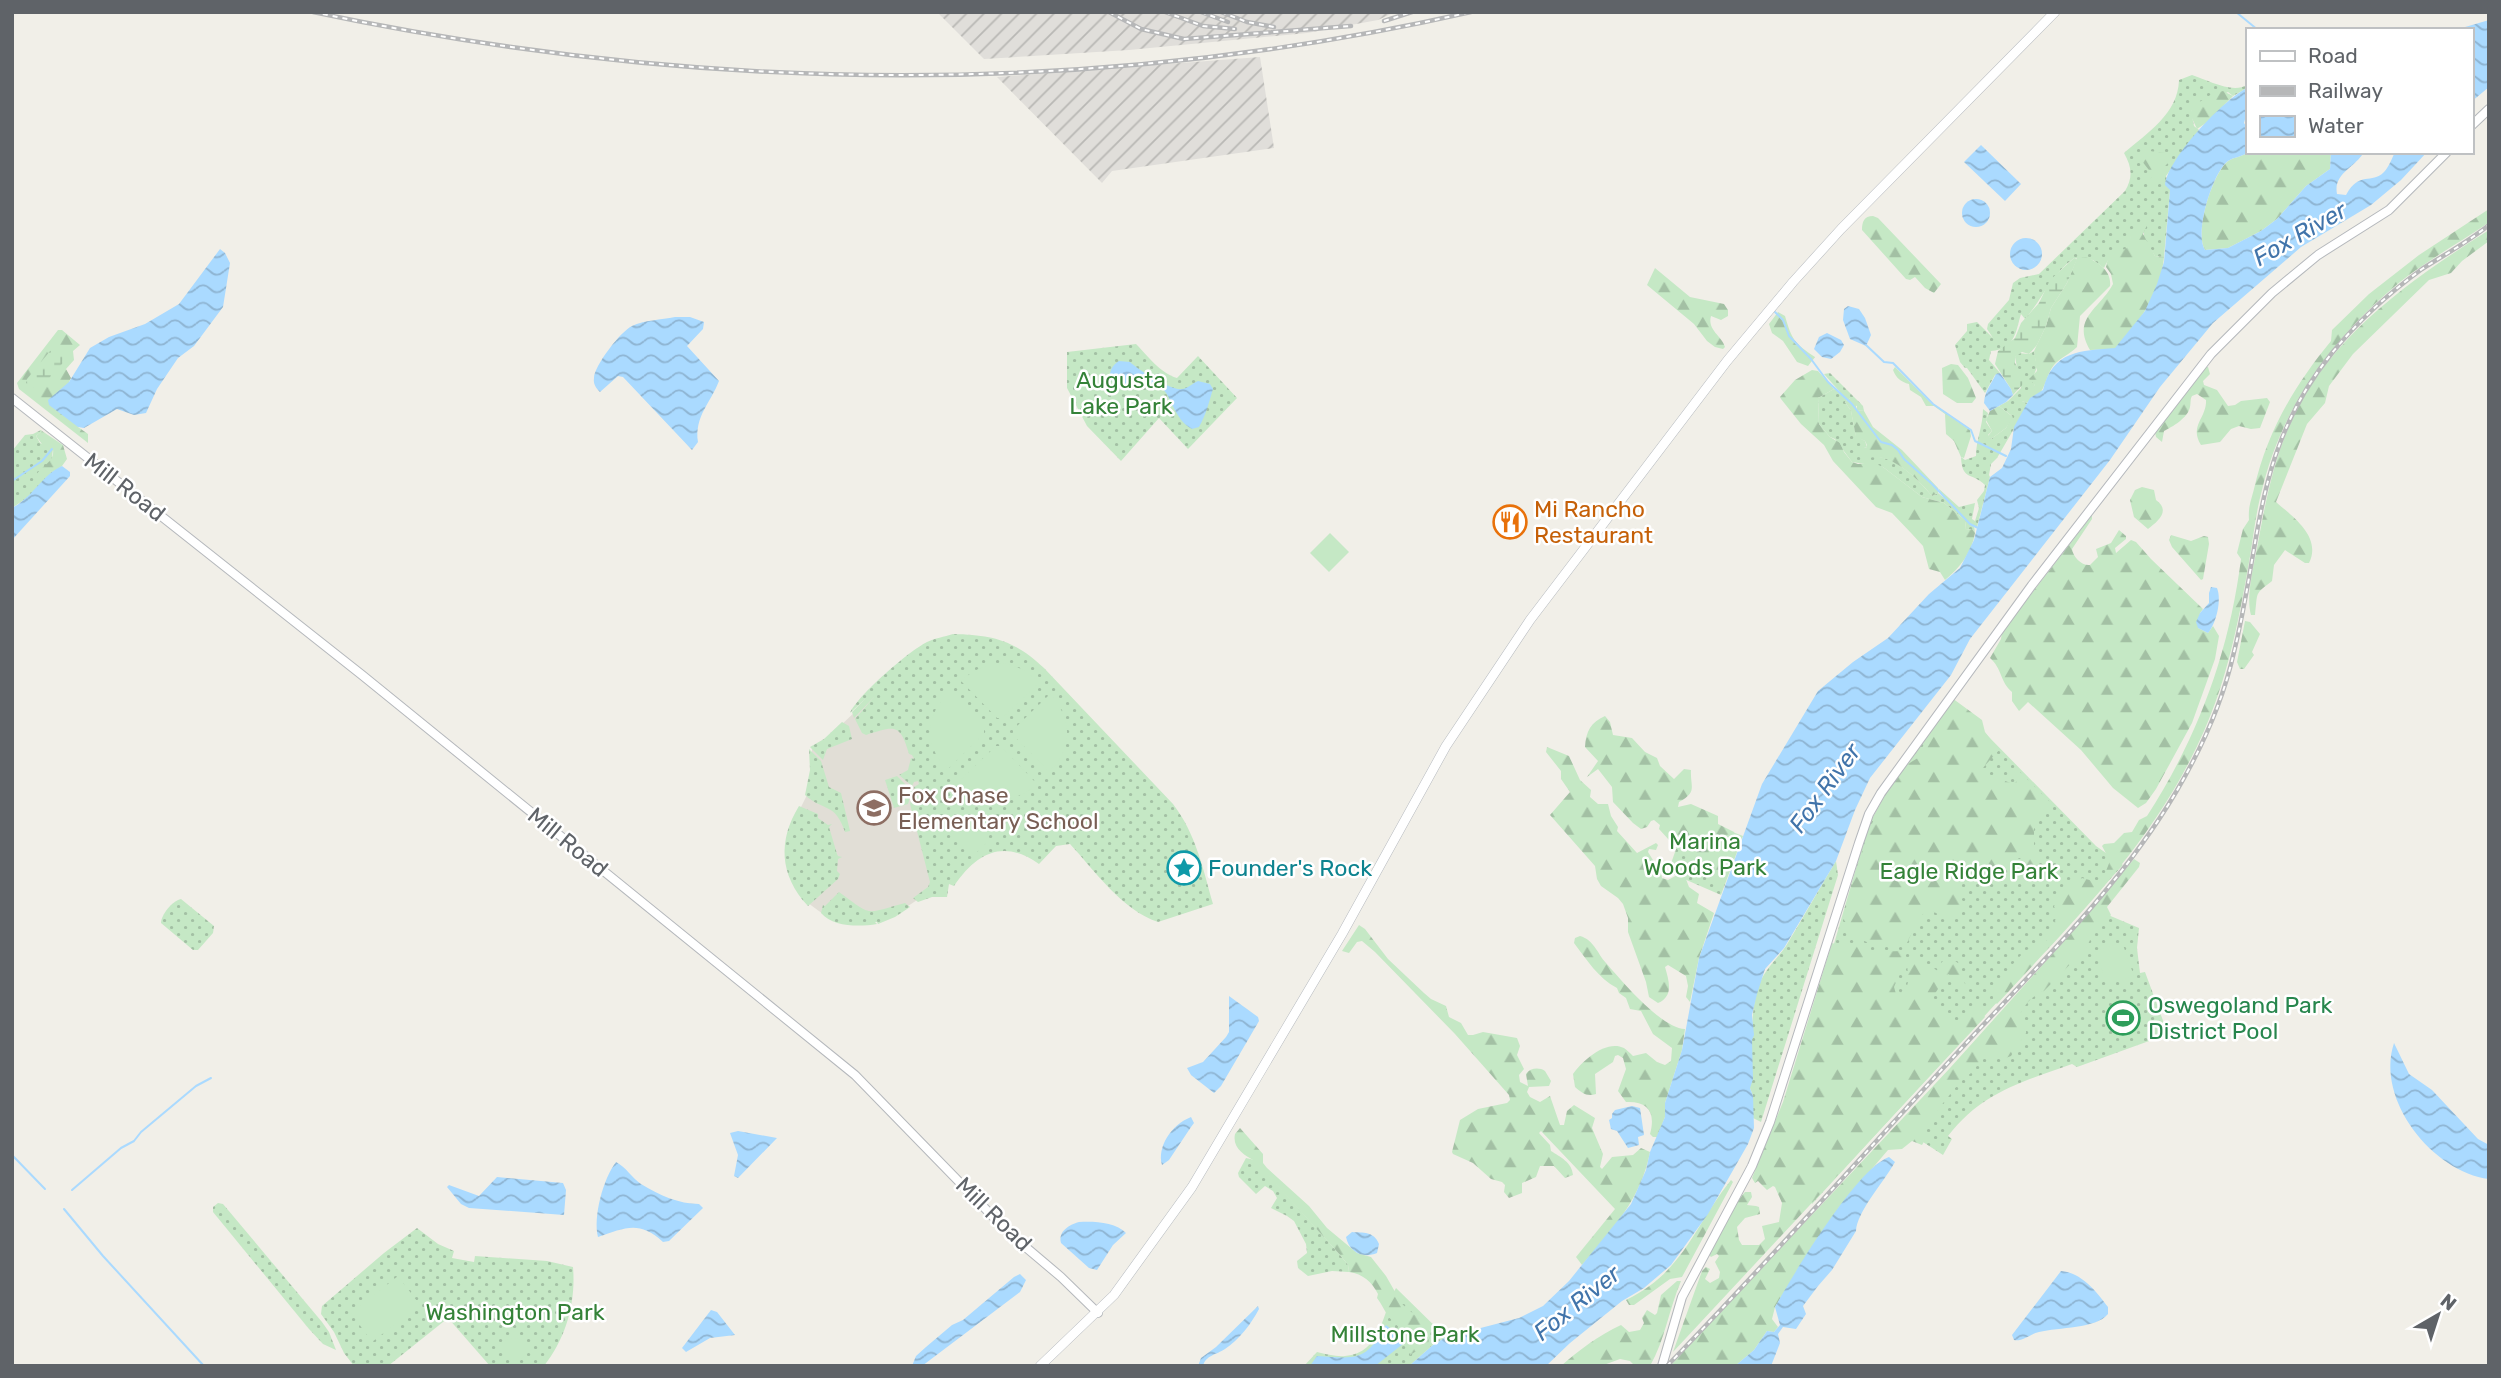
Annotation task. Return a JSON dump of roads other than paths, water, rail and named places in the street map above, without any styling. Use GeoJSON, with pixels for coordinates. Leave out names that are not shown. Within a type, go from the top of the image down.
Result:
{"type":"FeatureCollection","features":[{"type":"Feature","properties":{"kind":"main road"},"geometry":{"type":"LineString","coordinates":[[1040,1366],[1098,1313],[1146,1253],[1192,1187],[1342,934],[1446,746],[1530,620],[1727,361],[1793,282],[1857,212],[2055,12]]}},
{"type":"Feature","properties":{"kind":"street"},"geometry":{"type":"LineString","coordinates":[[2473,124],[2489,109]]}},
{"type":"Feature","properties":{"kind":"street"},"geometry":{"type":"LineString","coordinates":[[1662,1366],[1682,1297],[1752,1166],[1765,1134],[1859,843],[1869,814],[1881,793],[2032,585],[2211,354],[2272,293],[2318,255],[2389,210],[2444,154]]}},
{"type":"Feature","properties":{"kind":"street","name":"Mill Road"},"geometry":{"type":"LineString","coordinates":[[12,398],[362,675],[855,1075],[1009,1233],[1098,1313]]}},
{"type":"Feature","properties":{"kind":"water"},"geometry":{"type":"Polygon","coordinates":[[[2489,20],[2489,87],[2473,100],[2473,28],[2462,28],[2489,20]]]}},
{"type":"Feature","properties":{"kind":"water","name":"Fox River"},"geometry":{"type":"Polygon","coordinates":[[[2246,89],[2246,153],[2228,161],[2216,178],[2203,218],[2202,242],[2205,250],[2228,248],[2261,231],[2277,219],[2306,186],[2330,169],[2331,154],[2363,154],[2338,181],[2337,194],[2346,195],[2356,183],[2375,178],[2384,172],[2394,154],[2425,154],[2401,180],[2371,205],[2301,247],[2213,323],[2160,387],[2110,460],[1970,639],[1951,675],[1870,778],[1836,861],[1784,948],[1765,969],[1752,1015],[1753,1079],[1750,1088],[1753,1096],[1754,1128],[1748,1144],[1708,1214],[1671,1265],[1570,1343],[1546,1366],[1409,1366],[1446,1337],[1519,1318],[1543,1306],[1569,1281],[1631,1204],[1665,1117],[1665,1103],[1682,1050],[1699,958],[1762,784],[1818,691],[1888,638],[1929,594],[1960,568],[1974,540],[1990,477],[2002,468],[2011,449],[2014,427],[2030,398],[2043,390],[2054,367],[2061,360],[2079,352],[2115,348],[2145,311],[2164,262],[2170,190],[2165,185],[2168,174],[2198,131],[2224,104],[2246,89]]]}},
{"type":"Feature","properties":{"kind":"water"},"geometry":{"type":"Polygon","coordinates":[[[1981,145],[2021,184],[2005,201],[1964,162],[1981,145]]]}},
{"type":"Feature","properties":{"kind":"water"},"geometry":{"type":"Polygon","coordinates":[[[1976,199],[1986,203],[1990,213],[1986,223],[1976,227],[1966,223],[1962,213],[1966,203],[1976,199]]]}},
{"type":"Feature","properties":{"kind":"water"},"geometry":{"type":"Polygon","coordinates":[[[2026,238],[2037,243],[2042,254],[2037,265],[2026,270],[2015,265],[2010,254],[2015,243],[2026,238]]]}},
{"type":"Feature","properties":{"kind":"water"},"geometry":{"type":"Polygon","coordinates":[[[220,249],[230,263],[223,307],[194,346],[178,358],[157,389],[146,413],[134,415],[117,409],[84,428],[78,427],[49,405],[48,400],[69,382],[90,348],[109,337],[145,324],[179,304],[220,249]]]}},
{"type":"Feature","properties":{"kind":"water"},"geometry":{"type":"Polygon","coordinates":[[[1848,306],[1859,309],[1865,318],[1871,335],[1866,346],[1850,339],[1843,320],[1844,309],[1848,306]]]}},
{"type":"Feature","properties":{"kind":"water"},"geometry":{"type":"Polygon","coordinates":[[[690,317],[704,322],[703,329],[687,346],[719,381],[701,417],[698,442],[692,450],[623,377],[618,376],[600,392],[594,382],[595,373],[603,358],[627,329],[642,322],[690,317]]]}},
{"type":"Feature","properties":{"kind":"water"},"geometry":{"type":"Polygon","coordinates":[[[1827,333],[1841,340],[1844,345],[1831,359],[1822,357],[1814,349],[1819,337],[1827,333]]]}},
{"type":"Feature","properties":{"kind":"water"},"geometry":{"type":"Polygon","coordinates":[[[1119,361],[1130,362],[1154,379],[1177,389],[1186,388],[1198,381],[1210,384],[1213,389],[1199,427],[1192,429],[1186,425],[1162,389],[1123,385],[1112,381],[1111,370],[1119,361]]]}},
{"type":"Feature","properties":{"kind":"water"},"geometry":{"type":"Polygon","coordinates":[[[2000,373],[2013,395],[1990,411],[1984,403],[1986,395],[1996,374],[2000,373]]]}},
{"type":"Feature","properties":{"kind":"water"},"geometry":{"type":"Polygon","coordinates":[[[62,466],[70,472],[70,476],[12,540],[12,508],[62,466]]]}},
{"type":"Feature","properties":{"kind":"water"},"geometry":{"type":"Polygon","coordinates":[[[2211,587],[2217,588],[2218,605],[2208,633],[2198,628],[2196,622],[2209,603],[2211,587]]]}},
{"type":"Feature","properties":{"kind":"water"},"geometry":{"type":"Polygon","coordinates":[[[1229,996],[1258,1017],[1259,1021],[1221,1086],[1214,1093],[1191,1075],[1187,1068],[1203,1062],[1229,1032],[1229,996]]]}},
{"type":"Feature","properties":{"kind":"water"},"geometry":{"type":"Polygon","coordinates":[[[2394,1043],[2409,1074],[2432,1090],[2478,1139],[2489,1145],[2489,1179],[2448,1163],[2429,1148],[2413,1130],[2393,1087],[2390,1065],[2394,1043]]]}},
{"type":"Feature","properties":{"kind":"water"},"geometry":{"type":"Polygon","coordinates":[[[1632,1106],[1640,1108],[1644,1135],[1638,1137],[1639,1145],[1628,1148],[1617,1131],[1611,1129],[1609,1120],[1615,1110],[1632,1106]]]}},
{"type":"Feature","properties":{"kind":"water"},"geometry":{"type":"Polygon","coordinates":[[[1191,1117],[1194,1123],[1169,1160],[1162,1165],[1162,1151],[1167,1137],[1177,1125],[1191,1117]]]}},
{"type":"Feature","properties":{"kind":"water"},"geometry":{"type":"Polygon","coordinates":[[[738,1131],[777,1138],[738,1178],[734,1176],[738,1155],[730,1133],[738,1131]]]}},
{"type":"Feature","properties":{"kind":"water"},"geometry":{"type":"Polygon","coordinates":[[[1889,1157],[1895,1162],[1865,1207],[1856,1231],[1832,1270],[1803,1306],[1806,1314],[1796,1329],[1783,1327],[1778,1334],[1780,1343],[1771,1366],[1735,1366],[1754,1350],[1767,1331],[1774,1332],[1780,1325],[1775,1307],[1826,1224],[1860,1181],[1889,1157]]]}},
{"type":"Feature","properties":{"kind":"water"},"geometry":{"type":"Polygon","coordinates":[[[616,1162],[638,1182],[655,1192],[677,1201],[699,1204],[703,1208],[669,1241],[663,1242],[639,1228],[598,1237],[600,1198],[616,1162]]]}},
{"type":"Feature","properties":{"kind":"water"},"geometry":{"type":"Polygon","coordinates":[[[497,1177],[563,1183],[566,1190],[564,1215],[469,1208],[461,1204],[447,1187],[449,1185],[479,1196],[497,1177]]]}},
{"type":"Feature","properties":{"kind":"water"},"geometry":{"type":"Polygon","coordinates":[[[1079,1222],[1110,1224],[1126,1233],[1113,1245],[1097,1270],[1089,1268],[1061,1243],[1063,1232],[1079,1222]]]}},
{"type":"Feature","properties":{"kind":"water"},"geometry":{"type":"Polygon","coordinates":[[[1352,1232],[1374,1237],[1379,1244],[1377,1253],[1362,1255],[1353,1250],[1346,1237],[1352,1232]]]}},
{"type":"Feature","properties":{"kind":"water"},"geometry":{"type":"Polygon","coordinates":[[[2061,1271],[2075,1275],[2088,1284],[2108,1307],[2108,1314],[2086,1325],[2039,1332],[2014,1340],[2012,1335],[2061,1271]]]}},
{"type":"Feature","properties":{"kind":"water"},"geometry":{"type":"Polygon","coordinates":[[[1020,1274],[1026,1280],[1020,1292],[922,1366],[912,1366],[916,1356],[926,1347],[1020,1274]]]}},
{"type":"Feature","properties":{"kind":"water"},"geometry":{"type":"Polygon","coordinates":[[[1258,1306],[1259,1309],[1252,1320],[1235,1341],[1209,1357],[1203,1366],[1198,1366],[1201,1358],[1258,1306]]]}},
{"type":"Feature","properties":{"kind":"water"},"geometry":{"type":"Polygon","coordinates":[[[711,1310],[717,1312],[735,1335],[710,1338],[686,1352],[682,1348],[711,1310]]]}},
{"type":"Feature","properties":{"kind":"water"},"geometry":{"type":"Polygon","coordinates":[[[1386,1325],[1400,1336],[1403,1344],[1375,1366],[1310,1366],[1317,1356],[1358,1356],[1372,1346],[1386,1325]]]}},
{"type":"Feature","properties":{"kind":"waterway"},"geometry":{"type":"LineString","coordinates":[[2236,12],[2256,28]]}},
{"type":"Feature","properties":{"kind":"waterway"},"geometry":{"type":"LineString","coordinates":[[1775,312],[1783,320],[1789,336],[1828,382],[1852,404],[1881,442],[1898,450],[1970,524],[1978,528]]}},
{"type":"Feature","properties":{"kind":"waterway"},"geometry":{"type":"LineString","coordinates":[[1866,345],[1884,362],[1893,363],[1933,404],[1971,430],[1975,441],[2006,456]]}},
{"type":"Feature","properties":{"kind":"waterway"},"geometry":{"type":"LineString","coordinates":[[12,481],[42,461],[52,449]]}},
{"type":"Feature","properties":{"kind":"waterway"},"geometry":{"type":"LineString","coordinates":[[72,1190],[121,1148],[134,1141],[196,1086],[211,1078]]}},
{"type":"Feature","properties":{"kind":"waterway"},"geometry":{"type":"LineString","coordinates":[[12,1155],[45,1189]]}},
{"type":"Feature","properties":{"kind":"waterway"},"geometry":{"type":"LineString","coordinates":[[64,1209],[103,1256],[204,1366]]}},
{"type":"Feature","properties":{"kind":"railway"},"geometry":{"type":"LineString","coordinates":[[313,12],[457,39],[602,58],[747,71],[892,75],[1037,72],[1182,60],[1327,40],[1471,12]]}},
{"type":"Feature","properties":{"kind":"railway"},"geometry":{"type":"LineString","coordinates":[[1109,12],[1141,29],[1184,39],[1351,26]]}},
{"type":"Feature","properties":{"kind":"railway"},"geometry":{"type":"LineString","coordinates":[[1165,12],[1203,26],[1235,29]]}},
{"type":"Feature","properties":{"kind":"railway"},"geometry":{"type":"LineString","coordinates":[[1201,12],[1228,22]]}},
{"type":"Feature","properties":{"kind":"railway"},"geometry":{"type":"LineString","coordinates":[[1221,12],[1247,22],[1274,27]]}},
{"type":"Feature","properties":{"kind":"railway"},"geometry":{"type":"LineString","coordinates":[[1384,21],[1412,12]]}},
{"type":"Feature","properties":{"kind":"railway"},"geometry":{"type":"LineString","coordinates":[[1667,1366],[2074,927],[2129,862],[2176,792],[2211,724],[2234,652],[2264,496],[2274,460],[2288,424],[2307,389],[2332,353],[2374,308],[2422,269],[2489,225]]}},
{"type":"Feature","properties":{"kind":"place","name":"Mi Rancho Restaurant"},"geometry":{"type":"Point","coordinates":[1510,522]}},
{"type":"Feature","properties":{"kind":"place","name":"Fox Chase Elementary School"},"geometry":{"type":"Point","coordinates":[874,808]}},
{"type":"Feature","properties":{"kind":"place","name":"Founder's Rock"},"geometry":{"type":"Point","coordinates":[1184,868]}},
{"type":"Feature","properties":{"kind":"place","name":"Oswegoland Park District Pool"},"geometry":{"type":"Point","coordinates":[2123,1018]}},
{"type":"Feature","properties":{"kind":"park label","name":"Augusta Lake Park"},"geometry":{"type":"Point","coordinates":[1121,393]}},
{"type":"Feature","properties":{"kind":"park label","name":"Marina Woods Park"},"geometry":{"type":"Point","coordinates":[1705,854]}},
{"type":"Feature","properties":{"kind":"park label","name":"Eagle Ridge Park"},"geometry":{"type":"Point","coordinates":[1969,871]}},
{"type":"Feature","properties":{"kind":"park label","name":"Washington Park"},"geometry":{"type":"Point","coordinates":[515,1312]}},
{"type":"Feature","properties":{"kind":"park label","name":"Millstone Park"},"geometry":{"type":"Point","coordinates":[1405,1334]}}]}
